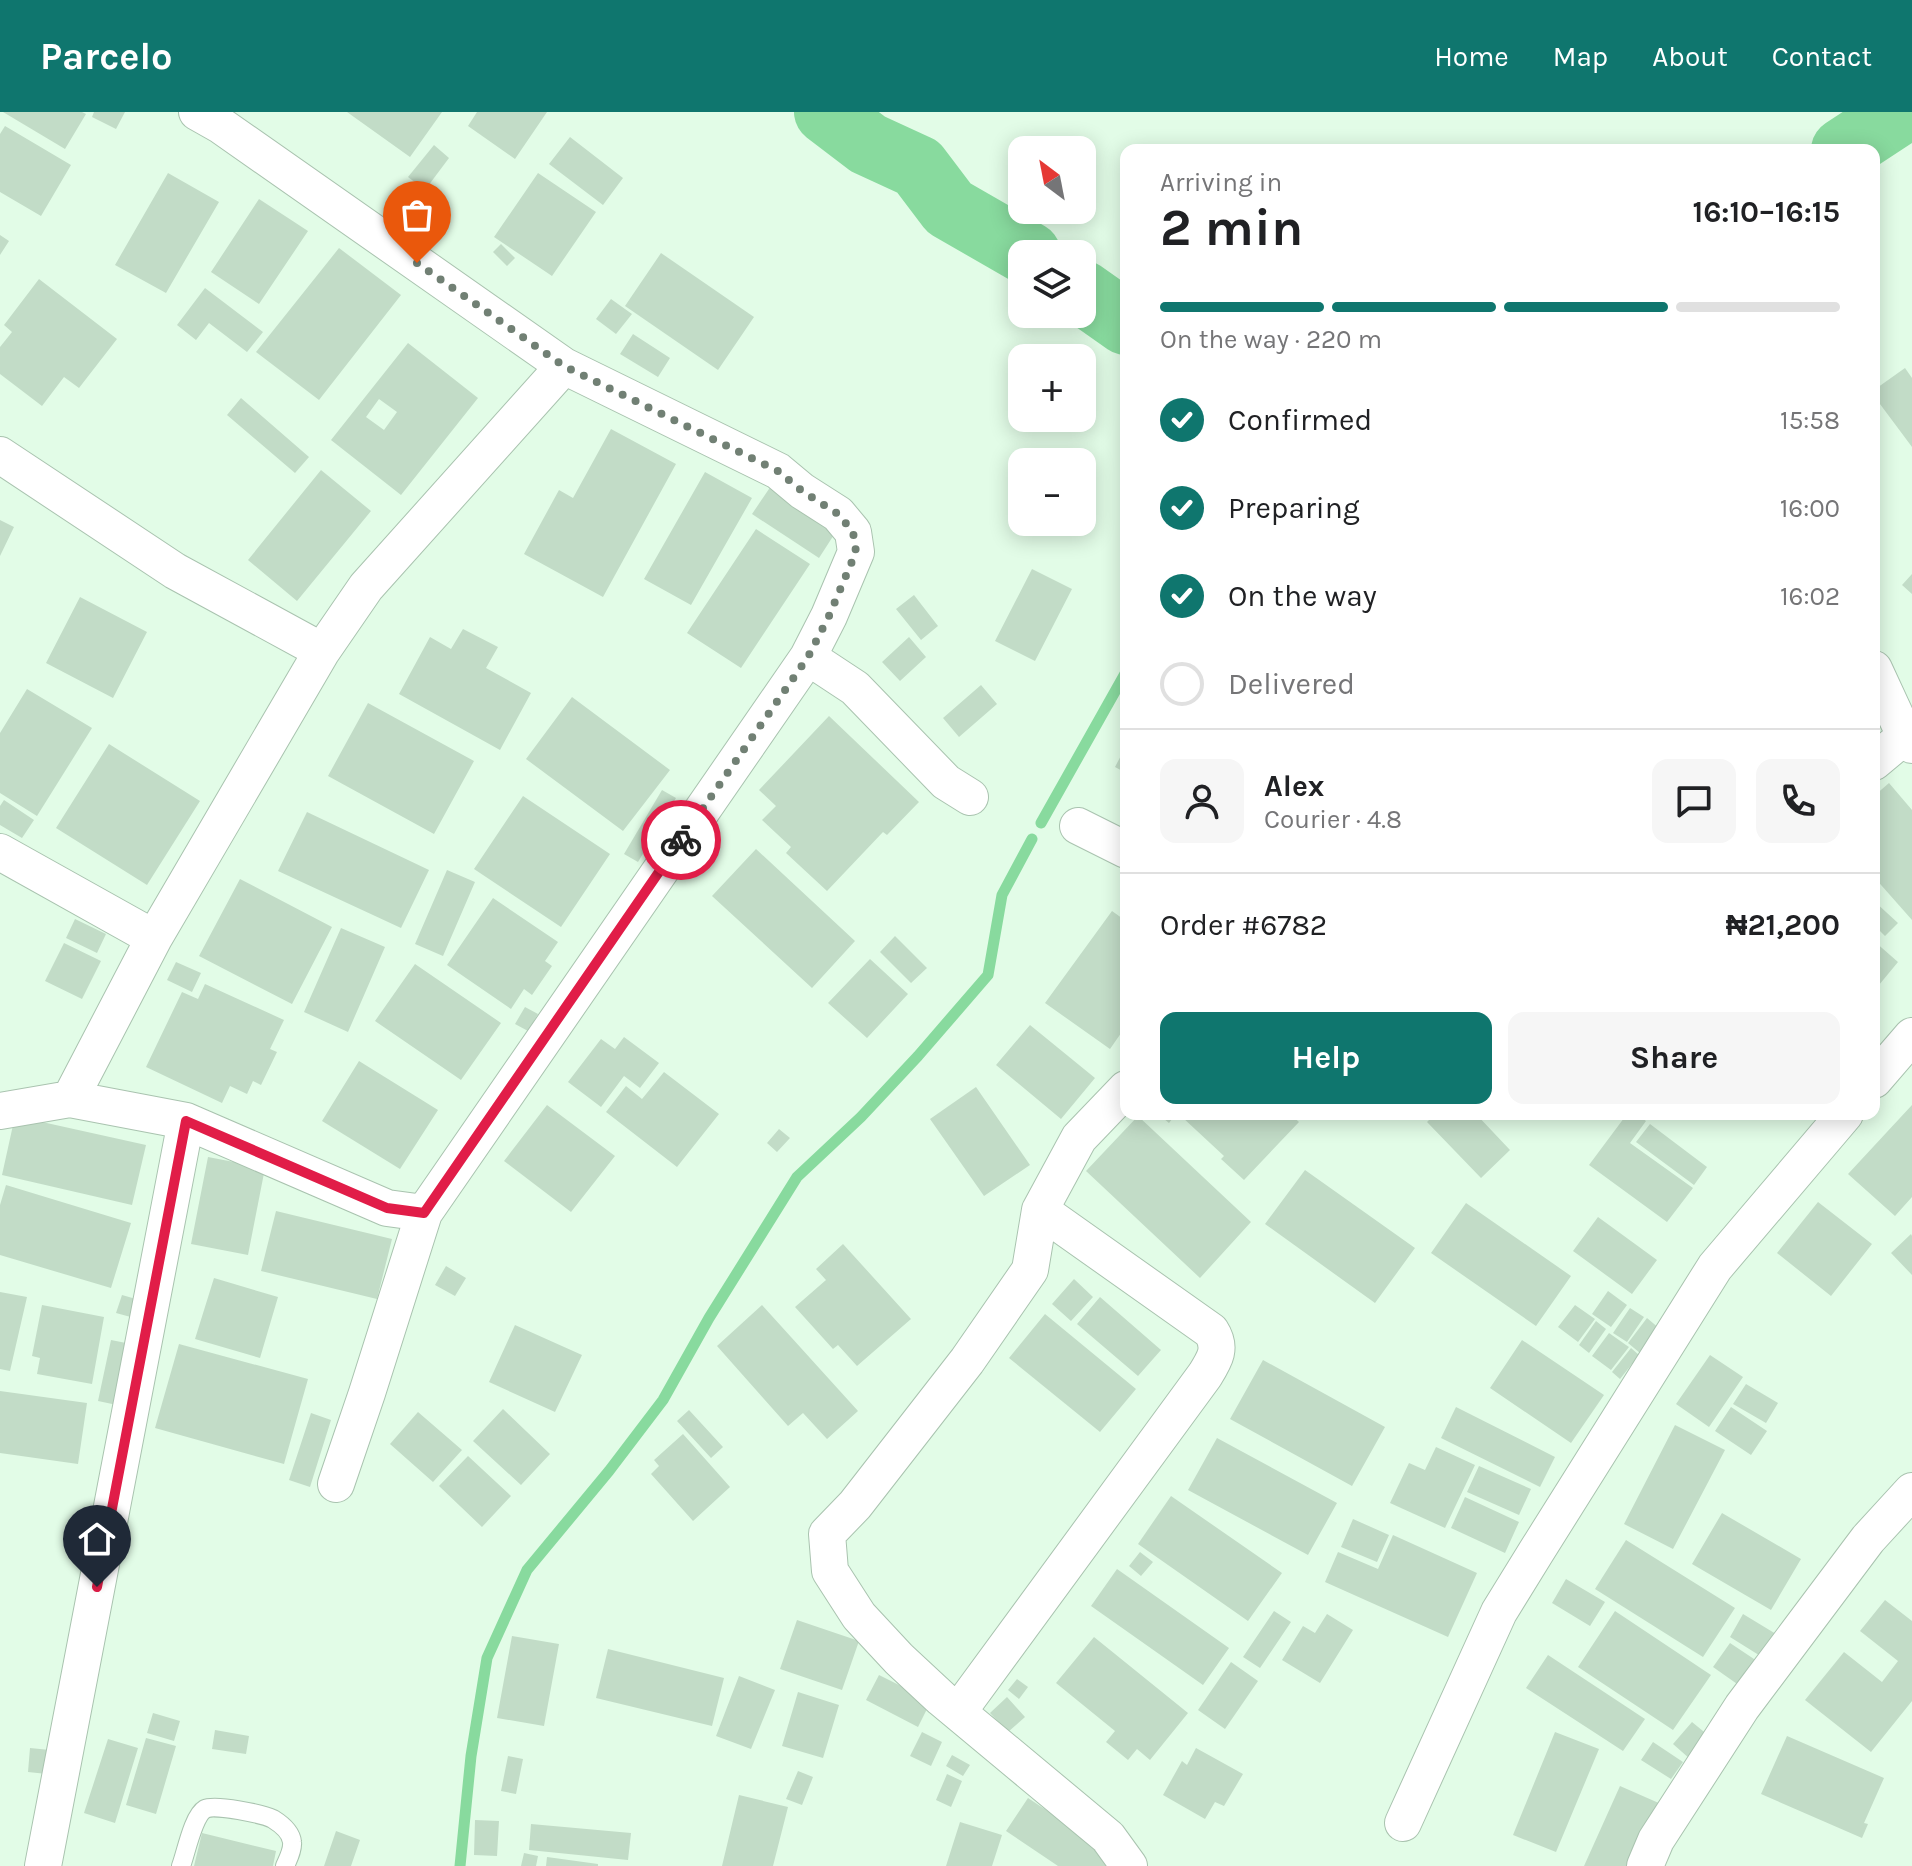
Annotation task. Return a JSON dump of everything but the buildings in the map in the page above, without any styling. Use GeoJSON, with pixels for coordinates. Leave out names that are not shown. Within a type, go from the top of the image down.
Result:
{"type":"FeatureCollection","features":[{"type":"Feature","properties":{"kind":"street"},"geometry":{"type":"LineString","coordinates":[[197,112],[564,366],[778,471],[838,514],[853,532],[856,552],[808,657],[424,1213],[336,1484]]}},
{"type":"Feature","properties":{"kind":"street"},"geometry":{"type":"LineString","coordinates":[[70,1099],[154,938],[322,651],[366,587],[564,366]]}},
{"type":"Feature","properties":{"kind":"street"},"geometry":{"type":"LineString","coordinates":[[0,455],[175,571],[322,651]]}},
{"type":"Feature","properties":{"kind":"street"},"geometry":{"type":"LineString","coordinates":[[808,657],[855,688],[946,782],[970,797]]}},
{"type":"Feature","properties":{"kind":"street"},"geometry":{"type":"LineString","coordinates":[[1880,682],[1908,740],[1880,758]]}},
{"type":"Feature","properties":{"kind":"street"},"geometry":{"type":"LineString","coordinates":[[1078,826],[1120,847]]}},
{"type":"Feature","properties":{"kind":"street"},"geometry":{"type":"LineString","coordinates":[[0,852],[154,938]]}},
{"type":"Feature","properties":{"kind":"street"},"geometry":{"type":"LineString","coordinates":[[1880,1073],[1912,1036]]}},
{"type":"Feature","properties":{"kind":"street"},"geometry":{"type":"LineString","coordinates":[[1120,1095],[1079,1138],[1040,1210],[1030,1270],[967,1361],[855,1505],[827,1534],[830,1571],[859,1616],[899,1659],[958,1712],[1108,1837],[1129,1866]]}},
{"type":"Feature","properties":{"kind":"street"},"geometry":{"type":"LineString","coordinates":[[0,1111],[70,1099],[186,1121],[387,1208],[424,1213]]}},
{"type":"Feature","properties":{"kind":"street"},"geometry":{"type":"LineString","coordinates":[[1403,1823],[1499,1612],[1715,1267],[1840,1120]]}},
{"type":"Feature","properties":{"kind":"street"},"geometry":{"type":"LineString","coordinates":[[43,1866],[186,1121]]}},
{"type":"Feature","properties":{"kind":"street"},"geometry":{"type":"LineString","coordinates":[[958,1712],[1217,1354],[1216,1338],[1211,1331],[1040,1210]]}},
{"type":"Feature","properties":{"kind":"street"},"geometry":{"type":"LineString","coordinates":[[1645,1866],[1656,1840],[1742,1707],[1868,1539],[1912,1491]]}},
{"type":"Feature","properties":{"kind":"lane"},"geometry":{"type":"LineString","coordinates":[[181,1866],[197,1818],[205,1809],[217,1807],[270,1818],[282,1826],[293,1845],[285,1866]]}},
{"type":"Feature","properties":{"kind":"waterway"},"geometry":{"type":"LineString","coordinates":[[826,112],[868,144],[918,167],[949,208],[1008,242]]}},
{"type":"Feature","properties":{"kind":"waterway"},"geometry":{"type":"LineString","coordinates":[[1852,144],[1901,112]]}},
{"type":"Feature","properties":{"kind":"waterway"},"geometry":{"type":"LineString","coordinates":[[1096,302],[1120,319]]}},
{"type":"Feature","properties":{"kind":"waterway"},"geometry":{"type":"LineString","coordinates":[[1041,823],[1120,683]]}},
{"type":"Feature","properties":{"kind":"waterway"},"geometry":{"type":"LineString","coordinates":[[460,1866],[471,1756],[487,1658],[527,1570],[663,1400],[709,1318],[797,1177],[861,1117],[988,975],[1002,895],[1032,839]]}},
{"type":"Feature","properties":{"kind":"way so far"},"geometry":{"type":"LineString","coordinates":[[417,263],[564,366],[778,471],[838,514],[853,532],[856,552],[808,657],[681,840]]}},
{"type":"Feature","properties":{"kind":"route"},"geometry":{"type":"LineString","coordinates":[[97,1587],[186,1121],[387,1208],[424,1213],[681,840]]}}]}
